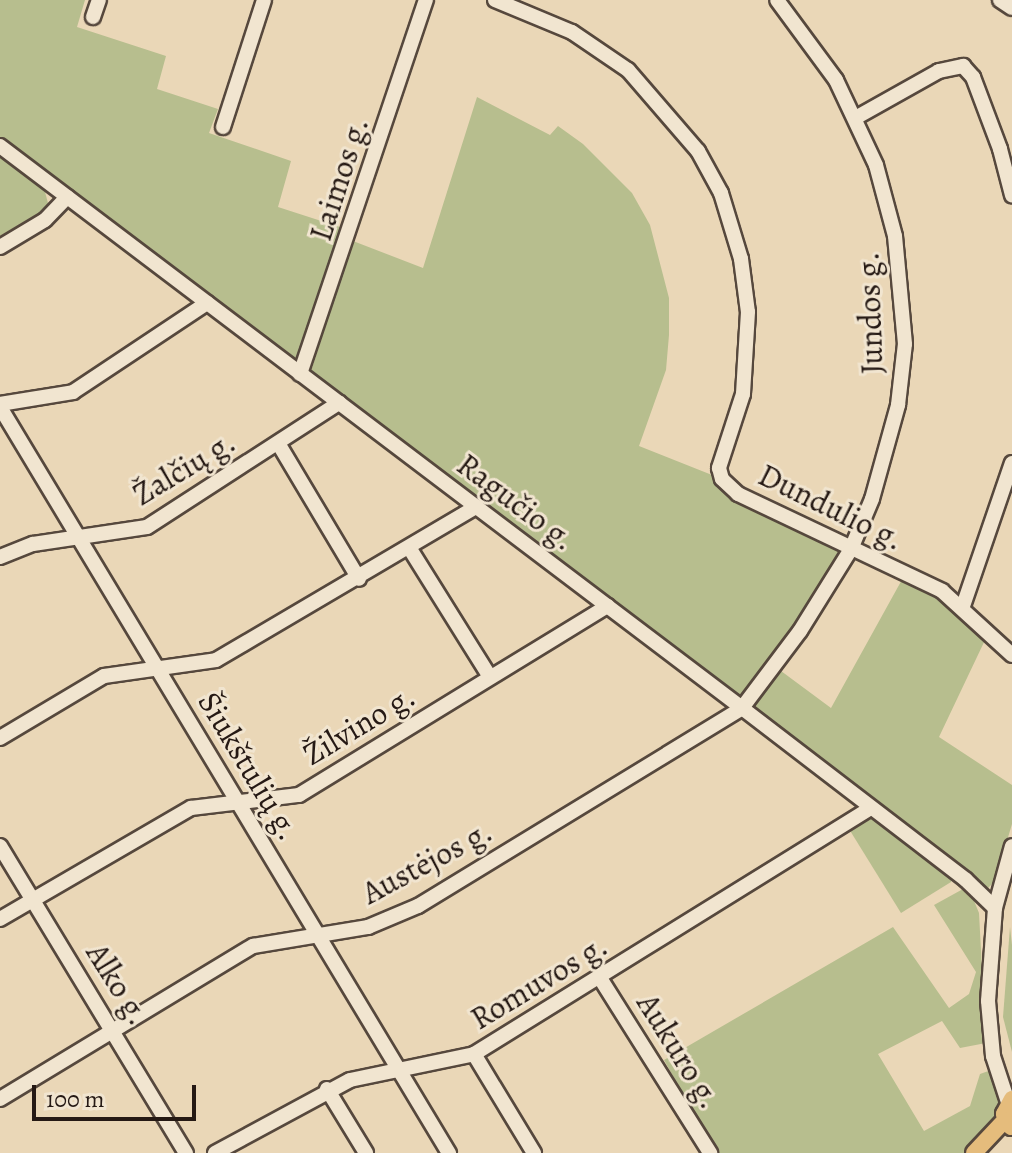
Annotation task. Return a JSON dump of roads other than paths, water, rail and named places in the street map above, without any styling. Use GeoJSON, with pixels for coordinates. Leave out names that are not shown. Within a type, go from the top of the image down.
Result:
{"type":"FeatureCollection","features":[{"type":"Feature","properties":{"kind":"main road"},"geometry":{"type":"LineString","coordinates":[[988,1153],[1010,1128],[1010,1100]]}},
{"type":"Feature","properties":{"kind":"main road"},"geometry":{"type":"LineString","coordinates":[[974,1153],[1010,1128]]}},
{"type":"Feature","properties":{"kind":"street"},"geometry":{"type":"LineString","coordinates":[[93,17],[99,0]]}},
{"type":"Feature","properties":{"kind":"street"},"geometry":{"type":"LineString","coordinates":[[223,127],[264,0]]}},
{"type":"Feature","properties":{"kind":"street","name":"Laimos g."},"geometry":{"type":"LineString","coordinates":[[300,374],[426,0]]}},
{"type":"Feature","properties":{"kind":"street","name":"Dundulio g."},"geometry":{"type":"LineString","coordinates":[[495,0],[601,50],[649,90],[698,151],[734,230],[748,312],[743,394],[719,473],[738,494],[963,606],[1012,655]]}},
{"type":"Feature","properties":{"kind":"street","name":"Jundos g."},"geometry":{"type":"LineString","coordinates":[[742,708],[851,549],[891,440],[905,344],[895,236],[876,165],[857,117],[798,22],[777,0]]}},
{"type":"Feature","properties":{"kind":"street"},"geometry":{"type":"LineString","coordinates":[[1000,0],[1012,8]]}},
{"type":"Feature","properties":{"kind":"street"},"geometry":{"type":"LineString","coordinates":[[857,117],[939,71],[963,66],[973,77],[1000,149],[1012,195]]}},
{"type":"Feature","properties":{"kind":"street","name":"Ragučio g."},"geometry":{"type":"LineString","coordinates":[[0,146],[742,708],[995,908]]}},
{"type":"Feature","properties":{"kind":"street"},"geometry":{"type":"LineString","coordinates":[[0,247],[45,220],[67,197]]}},
{"type":"Feature","properties":{"kind":"street"},"geometry":{"type":"LineString","coordinates":[[0,406],[73,392],[207,303]]}},
{"type":"Feature","properties":{"kind":"street","name":"Žalčių g."},"geometry":{"type":"LineString","coordinates":[[0,557],[33,544],[147,527],[339,403]]}},
{"type":"Feature","properties":{"kind":"street","name":"Šiukštulių g."},"geometry":{"type":"LineString","coordinates":[[0,406],[449,1153]]}},
{"type":"Feature","properties":{"kind":"street"},"geometry":{"type":"LineString","coordinates":[[278,443],[359,579]]}},
{"type":"Feature","properties":{"kind":"street"},"geometry":{"type":"LineString","coordinates":[[963,606],[1012,463]]}},
{"type":"Feature","properties":{"kind":"street"},"geometry":{"type":"LineString","coordinates":[[0,738],[92,682],[216,660],[410,549],[476,507]]}},
{"type":"Feature","properties":{"kind":"street"},"geometry":{"type":"LineString","coordinates":[[410,549],[490,677]]}},
{"type":"Feature","properties":{"kind":"street","name":"Žilvino g."},"geometry":{"type":"LineString","coordinates":[[0,919],[191,808],[236,800],[299,795],[608,606]]}},
{"type":"Feature","properties":{"kind":"street","name":"Austėjos g."},"geometry":{"type":"LineString","coordinates":[[0,1099],[253,946],[368,927],[418,906],[742,708]]}},
{"type":"Feature","properties":{"kind":"street","name":"Romuvos g."},"geometry":{"type":"LineString","coordinates":[[215,1153],[327,1089],[474,1054],[871,808]]}},
{"type":"Feature","properties":{"kind":"street","name":"Alko g."},"geometry":{"type":"LineString","coordinates":[[0,846],[186,1153]]}},
{"type":"Feature","properties":{"kind":"street"},"geometry":{"type":"LineString","coordinates":[[1010,1100],[990,1034],[995,908],[1012,846]]}},
{"type":"Feature","properties":{"kind":"street","name":"Aukuro g."},"geometry":{"type":"LineString","coordinates":[[600,978],[710,1153]]}},
{"type":"Feature","properties":{"kind":"street"},"geometry":{"type":"LineString","coordinates":[[990,1034],[1012,1079]]}},
{"type":"Feature","properties":{"kind":"street"},"geometry":{"type":"LineString","coordinates":[[474,1054],[534,1153]]}},
{"type":"Feature","properties":{"kind":"street"},"geometry":{"type":"LineString","coordinates":[[327,1089],[366,1153]]}}]}
